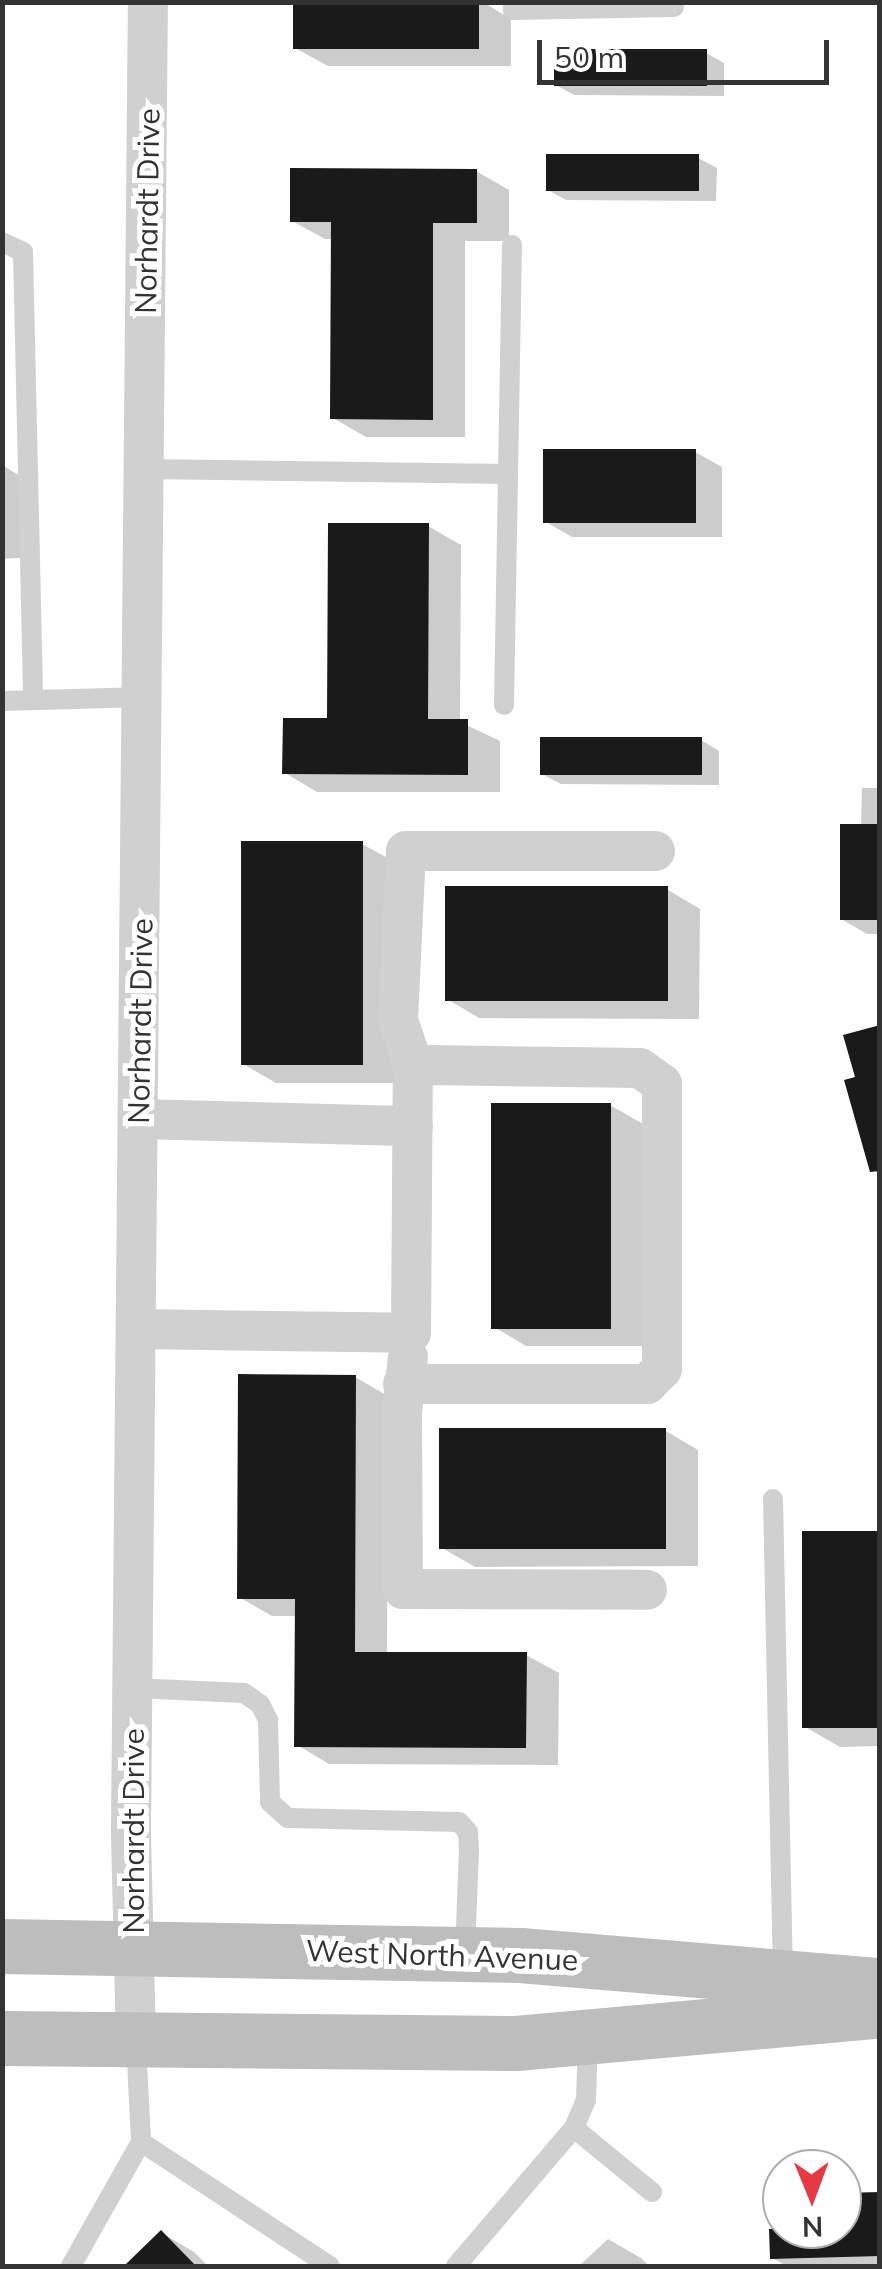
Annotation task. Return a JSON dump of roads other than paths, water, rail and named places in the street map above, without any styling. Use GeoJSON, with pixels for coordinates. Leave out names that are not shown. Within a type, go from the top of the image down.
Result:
{"type":"FeatureCollection","features":[{"type":"Feature","properties":{"kind":"main road","name":"West North Avenue"},"geometry":{"type":"LineString","coordinates":[[2,1946],[464,1954],[880,2011]]}},
{"type":"Feature","properties":{"kind":"main road","name":"West North Avenue"},"geometry":{"type":"LineString","coordinates":[[2,2038],[516,2043],[588,2036],[783,1998],[880,1985]]}},
{"type":"Feature","properties":{"kind":"street","name":"Norhardt Drive"},"geometry":{"type":"LineString","coordinates":[[136,2040],[133,1688],[148,2]]}},
{"type":"Feature","properties":{"kind":"street"},"geometry":{"type":"LineString","coordinates":[[647,1590],[403,1589],[403,1384],[412,1333],[413,1066],[398,1020],[406,850],[655,852]]}},
{"type":"Feature","properties":{"kind":"street"},"geometry":{"type":"LineString","coordinates":[[403,1384],[648,1384],[662,1369],[662,1084],[640,1068],[413,1066]]}},
{"type":"Feature","properties":{"kind":"street"},"geometry":{"type":"LineString","coordinates":[[138,1119],[412,1126]]}},
{"type":"Feature","properties":{"kind":"street"},"geometry":{"type":"LineString","coordinates":[[137,1329],[412,1333]]}},
{"type":"Feature","properties":{"kind":"lane"},"geometry":{"type":"LineString","coordinates":[[513,2],[513,10],[674,8]]}},
{"type":"Feature","properties":{"kind":"lane"},"geometry":{"type":"LineString","coordinates":[[2,242],[23,252],[34,700]]}},
{"type":"Feature","properties":{"kind":"lane"},"geometry":{"type":"LineString","coordinates":[[504,704],[512,245]]}},
{"type":"Feature","properties":{"kind":"lane"},"geometry":{"type":"LineString","coordinates":[[144,469],[508,474]]}},
{"type":"Feature","properties":{"kind":"lane"},"geometry":{"type":"LineString","coordinates":[[2,701],[144,696]]}},
{"type":"Feature","properties":{"kind":"lane"},"geometry":{"type":"LineString","coordinates":[[773,1499],[783,1998]]}},
{"type":"Feature","properties":{"kind":"lane"},"geometry":{"type":"LineString","coordinates":[[133,1688],[244,1692],[260,1704],[268,1720],[270,1802],[288,1818],[460,1822],[468,1832],[470,1849],[464,1954]]}},
{"type":"Feature","properties":{"kind":"lane"},"geometry":{"type":"LineString","coordinates":[[456,2266],[574,2128],[586,2100],[588,2036]]}},
{"type":"Feature","properties":{"kind":"lane"},"geometry":{"type":"LineString","coordinates":[[70,2266],[141,2142],[136,2040]]}},
{"type":"Feature","properties":{"kind":"lane"},"geometry":{"type":"LineString","coordinates":[[574,2128],[652,2192]]}},
{"type":"Feature","properties":{"kind":"lane"},"geometry":{"type":"LineString","coordinates":[[141,2142],[330,2266]]}}]}
